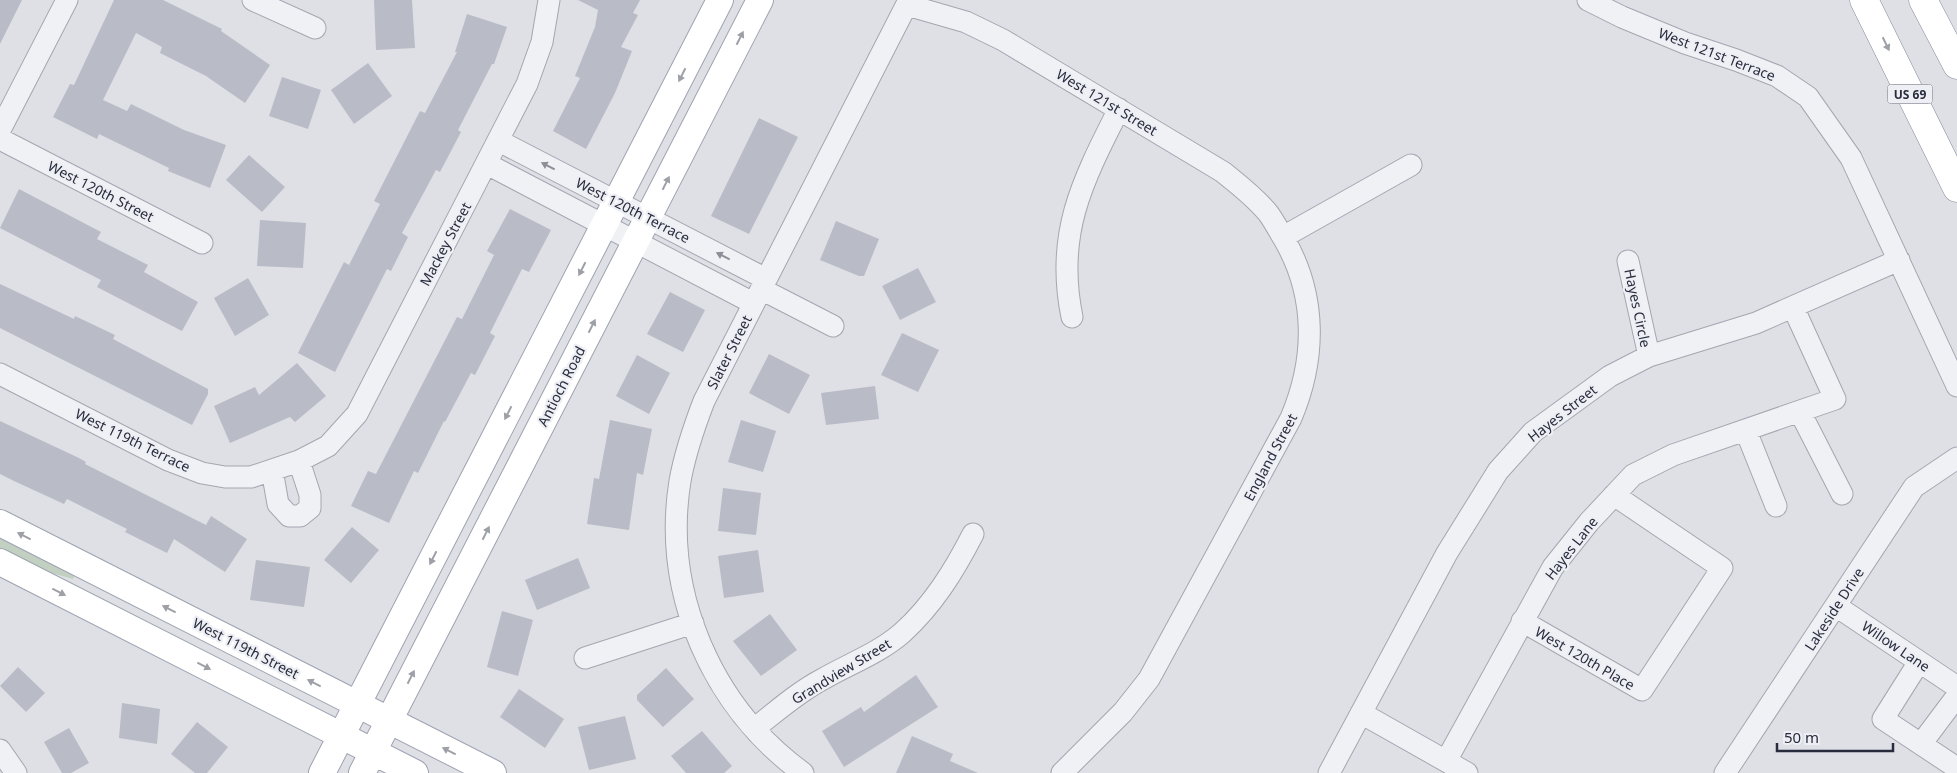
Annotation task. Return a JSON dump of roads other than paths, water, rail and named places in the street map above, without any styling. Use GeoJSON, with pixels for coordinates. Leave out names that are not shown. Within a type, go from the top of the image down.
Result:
{"type":"FeatureCollection","features":[{"type":"Feature","properties":{"kind":"highway","name":"US 69"},"geometry":{"type":"LineString","coordinates":[[1864,0],[1957,188]]}},
{"type":"Feature","properties":{"kind":"highway"},"geometry":{"type":"LineString","coordinates":[[1923,0],[1957,65]]}},
{"type":"Feature","properties":{"kind":"main road"},"geometry":{"type":"LineString","coordinates":[[322,773],[720,0]]}},
{"type":"Feature","properties":{"kind":"main road","name":"Antioch Road"},"geometry":{"type":"LineString","coordinates":[[367,762],[760,0]]}},
{"type":"Feature","properties":{"kind":"main road","name":"West 119th Street"},"geometry":{"type":"LineString","coordinates":[[0,523],[493,773]]}},
{"type":"Feature","properties":{"kind":"main road"},"geometry":{"type":"LineString","coordinates":[[0,562],[342,736],[367,762],[415,773]]}},
{"type":"Feature","properties":{"kind":"street"},"geometry":{"type":"LineString","coordinates":[[0,130],[67,0]]}},
{"type":"Feature","properties":{"kind":"street"},"geometry":{"type":"LineString","coordinates":[[253,0],[315,28]]}},
{"type":"Feature","properties":{"kind":"street","name":"Mackey Street"},"geometry":{"type":"LineString","coordinates":[[299,461],[328,446],[357,414],[527,84],[542,42],[549,0]]}},
{"type":"Feature","properties":{"kind":"street","name":"West 121st Terrace"},"geometry":{"type":"LineString","coordinates":[[1588,0],[1622,17],[1684,43],[1777,76],[1808,97],[1851,158],[1957,386]]}},
{"type":"Feature","properties":{"kind":"street","name":"West 121st Street"},"geometry":{"type":"LineString","coordinates":[[908,2],[966,22],[1003,40],[1223,172],[1269,214],[1282,237]]}},
{"type":"Feature","properties":{"kind":"street","name":"Slater Street"},"geometry":{"type":"LineString","coordinates":[[692,623],[678,555],[677,511],[685,456],[704,401],[908,2]]}},
{"type":"Feature","properties":{"kind":"street"},"geometry":{"type":"LineString","coordinates":[[1072,317],[1066,288],[1066,268],[1071,223],[1095,157],[1119,109]]}},
{"type":"Feature","properties":{"kind":"street","name":"West 120th Street"},"geometry":{"type":"LineString","coordinates":[[0,139],[202,243]]}},
{"type":"Feature","properties":{"kind":"street","name":"West 120th Terrace"},"geometry":{"type":"LineString","coordinates":[[499,141],[648,218],[760,290]]}},
{"type":"Feature","properties":{"kind":"street","name":"West 120th Terrace"},"geometry":{"type":"LineString","coordinates":[[487,164],[636,242],[760,290],[834,326]]}},
{"type":"Feature","properties":{"kind":"street"},"geometry":{"type":"LineString","coordinates":[[1282,237],[1411,165]]}},
{"type":"Feature","properties":{"kind":"street","name":"England Street"},"geometry":{"type":"LineString","coordinates":[[1062,773],[1123,712],[1149,679],[1253,488],[1300,396],[1310,351],[1310,316],[1304,283],[1295,258],[1282,237]]}},
{"type":"Feature","properties":{"kind":"street","name":"Hayes Street"},"geometry":{"type":"LineString","coordinates":[[1329,773],[1447,553],[1498,471],[1539,427],[1610,376],[1649,356],[1756,323],[1899,260]]}},
{"type":"Feature","properties":{"kind":"street","name":"Hayes Circle"},"geometry":{"type":"LineString","coordinates":[[1628,261],[1649,356]]}},
{"type":"Feature","properties":{"kind":"street","name":"Hayes Lane"},"geometry":{"type":"LineString","coordinates":[[1446,761],[1553,567],[1633,475],[1673,455],[1835,399],[1793,306]]}},
{"type":"Feature","properties":{"kind":"street","name":"West 119th Terrace"},"geometry":{"type":"LineString","coordinates":[[0,374],[168,460],[195,471],[225,477],[251,477],[299,461]]}},
{"type":"Feature","properties":{"kind":"street"},"geometry":{"type":"LineString","coordinates":[[1800,412],[1842,494]]}},
{"type":"Feature","properties":{"kind":"street"},"geometry":{"type":"LineString","coordinates":[[1746,431],[1776,506]]}},
{"type":"Feature","properties":{"kind":"street","name":"Lakeside Drive"},"geometry":{"type":"LineString","coordinates":[[1725,773],[1914,487],[1957,458]]}},
{"type":"Feature","properties":{"kind":"street"},"geometry":{"type":"LineString","coordinates":[[272,470],[278,504],[289,516],[300,516],[310,508],[310,495],[299,461]]}},
{"type":"Feature","properties":{"kind":"street","name":"West 120th Place"},"geometry":{"type":"LineString","coordinates":[[1522,621],[1642,690],[1722,568],[1614,495]]}},
{"type":"Feature","properties":{"kind":"street","name":"Grandview Street"},"geometry":{"type":"LineString","coordinates":[[755,728],[822,679],[868,655],[901,634],[926,610],[942,590],[973,534]]}},
{"type":"Feature","properties":{"kind":"street","name":"Willow Lane"},"geometry":{"type":"LineString","coordinates":[[1836,606],[1957,687]]}},
{"type":"Feature","properties":{"kind":"street"},"geometry":{"type":"LineString","coordinates":[[585,658],[692,623],[709,665],[731,702],[786,761],[803,773]]}},
{"type":"Feature","properties":{"kind":"street"},"geometry":{"type":"LineString","coordinates":[[1919,662],[1883,719],[1957,768]]}},
{"type":"Feature","properties":{"kind":"street"},"geometry":{"type":"LineString","coordinates":[[1921,744],[1957,696]]}},
{"type":"Feature","properties":{"kind":"street"},"geometry":{"type":"LineString","coordinates":[[1361,713],[1467,773]]}},
{"type":"Feature","properties":{"kind":"street"},"geometry":{"type":"LineString","coordinates":[[0,750],[16,773]]}}]}
